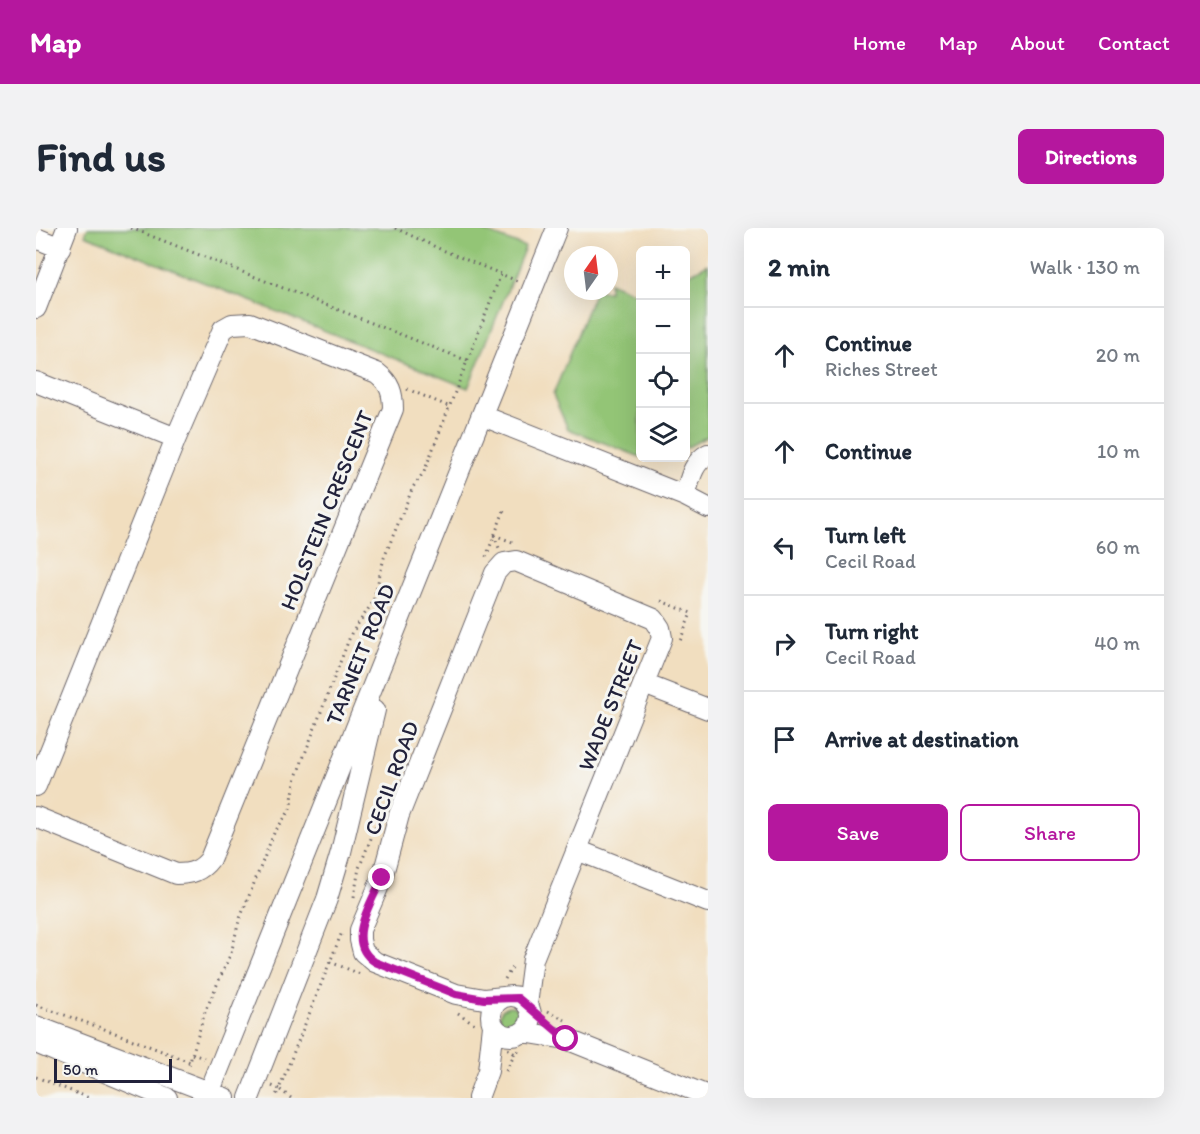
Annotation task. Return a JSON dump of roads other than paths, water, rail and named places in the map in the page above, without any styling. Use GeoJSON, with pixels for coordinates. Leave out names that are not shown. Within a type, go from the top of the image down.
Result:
{"type":"FeatureCollection","features":[{"type":"Feature","properties":{"kind":"street"},"geometry":{"type":"LineString","coordinates":[[36,308],[67,228]]}},
{"type":"Feature","properties":{"kind":"street","name":"TARNEIT ROAD"},"geometry":{"type":"LineString","coordinates":[[214,1096],[557,228]]}},
{"type":"Feature","properties":{"kind":"street"},"geometry":{"type":"LineString","coordinates":[[36,238],[60,248]]}},
{"type":"Feature","properties":{"kind":"street","name":"HOLSTEIN CRESCENT"},"geometry":{"type":"LineString","coordinates":[[36,817],[176,874],[196,872],[204,867],[210,859],[393,409],[391,390],[386,380],[377,373],[250,323],[240,322],[223,329],[218,337],[176,438]]}},
{"type":"Feature","properties":{"kind":"street"},"geometry":{"type":"LineString","coordinates":[[36,382],[176,438],[36,786]]}},
{"type":"Feature","properties":{"kind":"street"},"geometry":{"type":"LineString","coordinates":[[483,416],[686,496],[708,508]]}},
{"type":"Feature","properties":{"kind":"street"},"geometry":{"type":"LineString","coordinates":[[686,496],[692,472],[702,458],[708,454]]}},
{"type":"Feature","properties":{"kind":"street"},"geometry":{"type":"LineString","coordinates":[[249,1098],[327,899],[341,852],[380,690],[421,585],[443,515]]}},
{"type":"Feature","properties":{"kind":"street","name":"WADE STREET"},"geometry":{"type":"LineString","coordinates":[[504,563],[516,561],[654,618],[660,628],[662,638],[577,850],[524,960],[505,992]]}},
{"type":"Feature","properties":{"kind":"street","name":"CECIL ROAD"},"geometry":{"type":"LineString","coordinates":[[487,1023],[455,1003],[368,957],[361,946],[360,930],[382,878],[399,814],[495,573],[504,563]]}},
{"type":"Feature","properties":{"kind":"street"},"geometry":{"type":"LineString","coordinates":[[644,684],[708,710]]}},
{"type":"Feature","properties":{"kind":"street"},"geometry":{"type":"LineString","coordinates":[[577,850],[708,902]]}},
{"type":"Feature","properties":{"kind":"street","name":"WADE STREET"},"geometry":{"type":"LineString","coordinates":[[524,960],[528,1007]]}},
{"type":"Feature","properties":{"kind":"street"},"geometry":{"type":"LineString","coordinates":[[488,1071],[487,1023],[494,1006],[505,992],[518,998],[566,1039]]}},
{"type":"Feature","properties":{"kind":"street","name":"CECIL ROAD"},"geometry":{"type":"LineString","coordinates":[[455,1003],[484,999],[505,992]]}},
{"type":"Feature","properties":{"kind":"street"},"geometry":{"type":"LineString","coordinates":[[477,1098],[488,1071],[530,1021],[528,1007]]}},
{"type":"Feature","properties":{"kind":"street"},"geometry":{"type":"LineString","coordinates":[[487,1023],[501,1034],[566,1039],[708,1096]]}},
{"type":"Feature","properties":{"kind":"street"},"geometry":{"type":"LineString","coordinates":[[36,1026],[65,1035],[214,1096]]}},
{"type":"Feature","properties":{"kind":"street"},"geometry":{"type":"LineString","coordinates":[[36,1043],[167,1098]]}}]}
